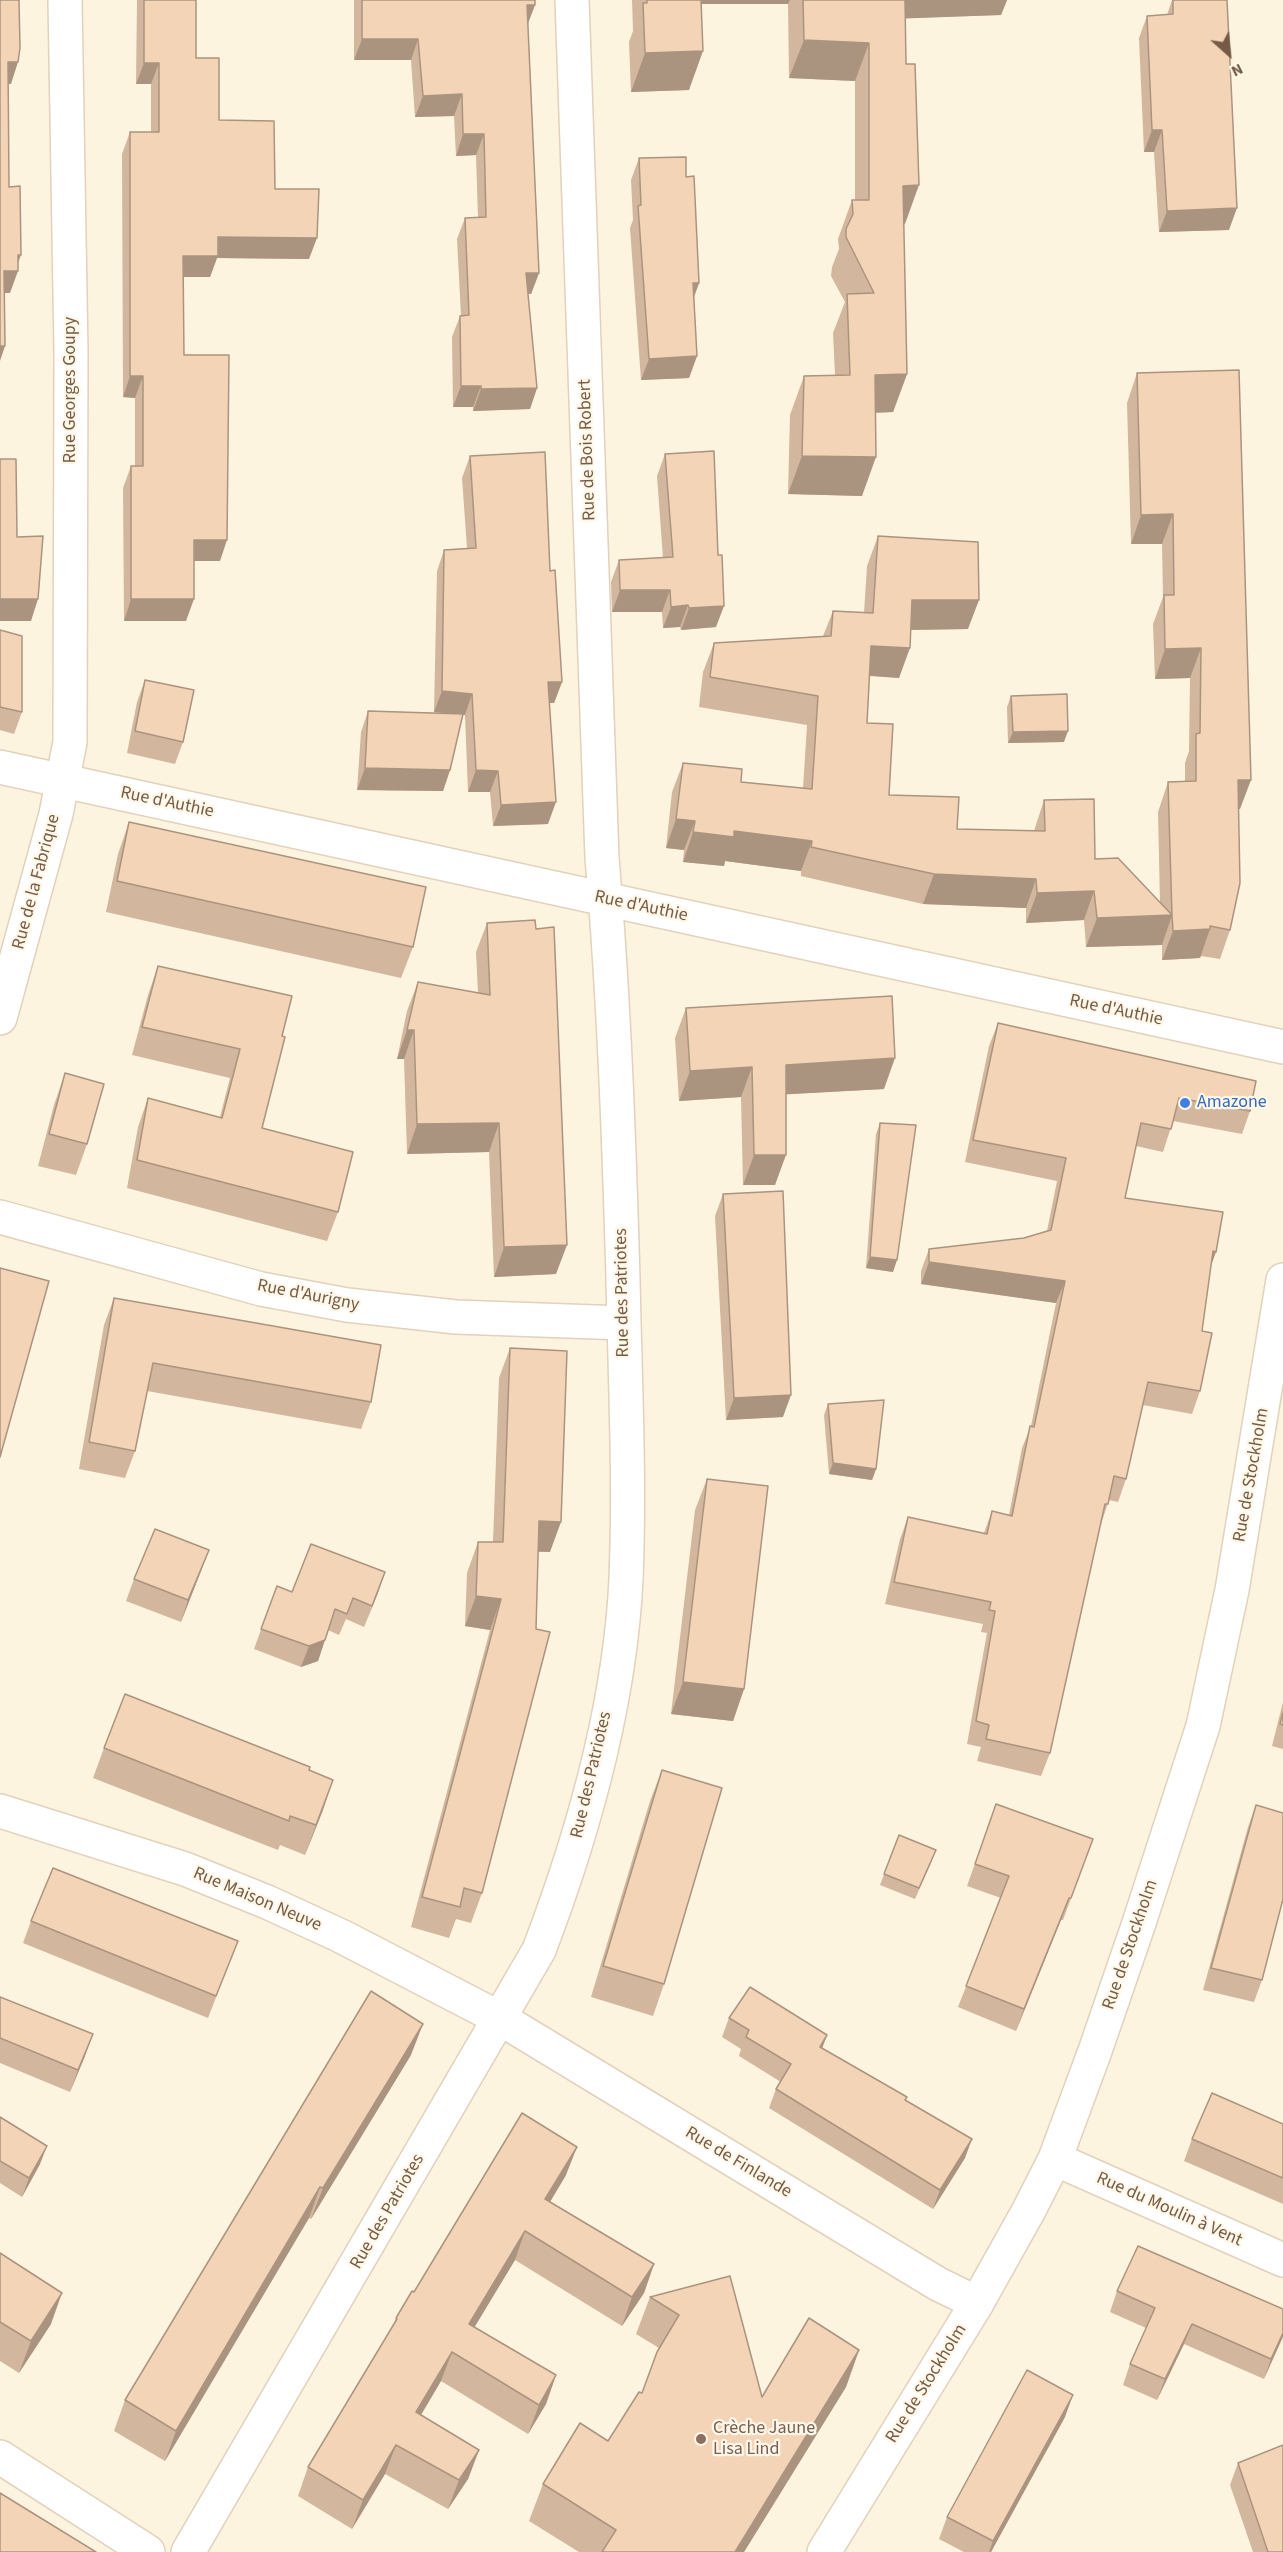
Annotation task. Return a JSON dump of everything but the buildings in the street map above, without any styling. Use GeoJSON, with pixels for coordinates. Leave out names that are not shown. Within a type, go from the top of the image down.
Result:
{"type":"FeatureCollection","features":[{"type":"Feature","properties":{"kind":"street","name":"Rue Georges Goupy"},"geometry":{"type":"LineString","coordinates":[[63,780],[70,742],[72,619],[69,176],[65,0]]}},
{"type":"Feature","properties":{"kind":"street","name":"Rue de Bois Robert"},"geometry":{"type":"LineString","coordinates":[[572,0],[602,858],[606,899]]}},
{"type":"Feature","properties":{"kind":"street","name":"Rue d'Authie"},"geometry":{"type":"LineString","coordinates":[[0,767],[1283,1047]]}},
{"type":"Feature","properties":{"kind":"street","name":"Rue de la Fabrique"},"geometry":{"type":"LineString","coordinates":[[0,1018],[63,780]]}},
{"type":"Feature","properties":{"kind":"street","name":"Rue des Patriotes"},"geometry":{"type":"LineString","coordinates":[[188,2552],[501,2019],[539,1950],[568,1874],[596,1769],[616,1671],[626,1581],[624,1323],[618,1103],[606,899]]}},
{"type":"Feature","properties":{"kind":"street","name":"Rue d'Aurigny"},"geometry":{"type":"LineString","coordinates":[[0,1217],[261,1289],[347,1305],[456,1317],[624,1323]]}},
{"type":"Feature","properties":{"kind":"street","name":"Rue de Stockholm"},"geometry":{"type":"LineString","coordinates":[[824,2552],[977,2303],[1055,2159],[1139,1923],[1203,1726],[1232,1590],[1283,1280]]}},
{"type":"Feature","properties":{"kind":"street","name":"Rue Maison Neuve"},"geometry":{"type":"LineString","coordinates":[[0,1811],[185,1869],[267,1902],[341,1936],[501,2019]]}},
{"type":"Feature","properties":{"kind":"street","name":"Rue de Finlande"},"geometry":{"type":"LineString","coordinates":[[501,2019],[928,2278],[977,2303]]}},
{"type":"Feature","properties":{"kind":"street","name":"Rue du Moulin à Vent"},"geometry":{"type":"LineString","coordinates":[[1055,2159],[1283,2260]]}},
{"type":"Feature","properties":{"kind":"street"},"geometry":{"type":"LineString","coordinates":[[0,2457],[148,2552]]}},
{"type":"Feature","properties":{"kind":"place","name":"Amazone"},"geometry":{"type":"Point","coordinates":[1185,1103]}},
{"type":"Feature","properties":{"kind":"place","name":"Crèche Jaune Lisa Lind"},"geometry":{"type":"Point","coordinates":[701,2439]}}]}
